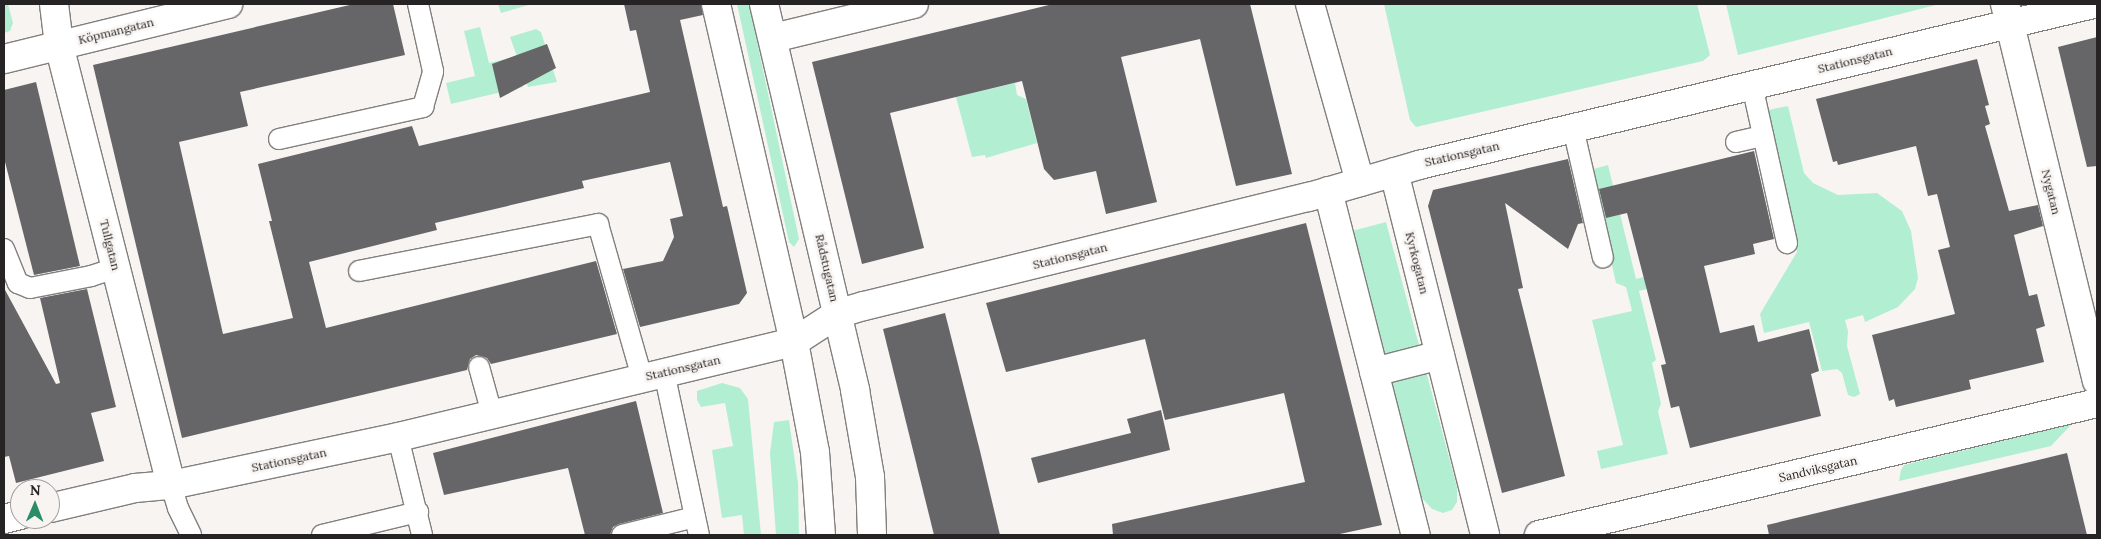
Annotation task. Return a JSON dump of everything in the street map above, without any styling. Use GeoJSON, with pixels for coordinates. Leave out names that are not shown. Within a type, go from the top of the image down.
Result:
{"type":"FeatureCollection","features":[{"type":"Feature","properties":{"kind":"street","name":"Tullgatan"},"geometry":{"type":"LineString","coordinates":[[54,4],[59,45],[171,485]]}},
{"type":"Feature","properties":{"kind":"street","name":"Köpmangatan"},"geometry":{"type":"LineString","coordinates":[[4,59],[228,4]]}},
{"type":"Feature","properties":{"kind":"street"},"geometry":{"type":"LineString","coordinates":[[716,4],[794,342],[815,452],[822,535]]}},
{"type":"Feature","properties":{"kind":"street","name":"Rådstugatan"},"geometry":{"type":"LineString","coordinates":[[764,4],[855,390],[870,476],[872,535]]}},
{"type":"Feature","properties":{"kind":"street"},"geometry":{"type":"LineString","coordinates":[[773,38],[914,4]]}},
{"type":"Feature","properties":{"kind":"street"},"geometry":{"type":"LineString","coordinates":[[1310,4],[1360,182]]}},
{"type":"Feature","properties":{"kind":"street","name":"Stationsgatan"},"geometry":{"type":"LineString","coordinates":[[60,506],[135,488],[171,485],[398,437],[653,374],[794,342],[837,314],[1328,191],[1394,172],[1752,85],[2008,13],[2092,4]]}},
{"type":"Feature","properties":{"kind":"street","name":"Nygatan"},"geometry":{"type":"LineString","coordinates":[[2008,13],[2097,381]]}},
{"type":"Feature","properties":{"kind":"street","name":"Kyrkogatan"},"geometry":{"type":"LineString","coordinates":[[1394,172],[1485,535]]}},
{"type":"Feature","properties":{"kind":"street"},"geometry":{"type":"LineString","coordinates":[[1328,191],[1416,535]]}},
{"type":"Feature","properties":{"kind":"street"},"geometry":{"type":"LineString","coordinates":[[1374,372],[1440,355]]}},
{"type":"Feature","properties":{"kind":"street","name":"Sandviksgatan"},"geometry":{"type":"LineString","coordinates":[[1539,535],[2097,403]]}},
{"type":"Feature","properties":{"kind":"lane"},"geometry":{"type":"LineString","coordinates":[[280,139],[422,107],[433,71],[418,4]]}},
{"type":"Feature","properties":{"kind":"lane"},"geometry":{"type":"LineString","coordinates":[[1752,85],[1787,243]]}},
{"type":"Feature","properties":{"kind":"lane"},"geometry":{"type":"LineString","coordinates":[[1573,128],[1603,258]]}},
{"type":"Feature","properties":{"kind":"lane"},"geometry":{"type":"LineString","coordinates":[[1736,142],[1763,136]]}},
{"type":"Feature","properties":{"kind":"lane"},"geometry":{"type":"LineString","coordinates":[[358,271],[598,224],[653,374],[697,526],[622,535]]}},
{"type":"Feature","properties":{"kind":"lane"},"geometry":{"type":"LineString","coordinates":[[4,249],[18,283],[30,288],[91,276],[116,268]]}},
{"type":"Feature","properties":{"kind":"lane"},"geometry":{"type":"LineString","coordinates":[[479,367],[492,414]]}},
{"type":"Feature","properties":{"kind":"lane"},"geometry":{"type":"LineString","coordinates":[[398,437],[418,512],[422,535]]}},
{"type":"Feature","properties":{"kind":"lane"},"geometry":{"type":"LineString","coordinates":[[171,485],[178,508],[191,535]]}},
{"type":"Feature","properties":{"kind":"lane"},"geometry":{"type":"LineString","coordinates":[[322,535],[418,512]]}},
{"type":"Feature","properties":{"kind":"green space"},"geometry":{"type":"Polygon","coordinates":[[[4,4],[8,4],[13,23],[10,31],[4,33],[4,4]]]}},
{"type":"Feature","properties":{"kind":"green space"},"geometry":{"type":"Polygon","coordinates":[[[498,4],[532,4],[501,13],[498,4]]]}},
{"type":"Feature","properties":{"kind":"green space"},"geometry":{"type":"Polygon","coordinates":[[[737,4],[749,4],[799,239],[794,247],[789,242],[737,4]]]}},
{"type":"Feature","properties":{"kind":"green space"},"geometry":{"type":"Polygon","coordinates":[[[1384,4],[1697,4],[1710,55],[1703,61],[1416,127],[1410,120],[1384,4]]]}},
{"type":"Feature","properties":{"kind":"green space"},"geometry":{"type":"Polygon","coordinates":[[[1726,4],[1936,4],[1936,5],[1738,55],[1726,4]]]}},
{"type":"Feature","properties":{"kind":"green space"},"geometry":{"type":"Polygon","coordinates":[[[480,27],[489,63],[514,57],[523,87],[451,104],[446,83],[475,76],[464,31],[480,27]]]}},
{"type":"Feature","properties":{"kind":"green space"},"geometry":{"type":"Polygon","coordinates":[[[536,29],[541,32],[557,82],[528,87],[510,37],[536,29]]]}},
{"type":"Feature","properties":{"kind":"green space"},"geometry":{"type":"Polygon","coordinates":[[[1015,83],[1017,95],[1026,99],[1037,143],[986,158],[985,155],[972,157],[956,97],[1015,83]]]}},
{"type":"Feature","properties":{"kind":"green space"},"geometry":{"type":"Polygon","coordinates":[[[1788,106],[1804,173],[1813,183],[1838,195],[1877,193],[1902,211],[1911,231],[1918,278],[1915,289],[1898,307],[1865,322],[1863,315],[1845,320],[1848,331],[1847,346],[1860,394],[1854,397],[1848,395],[1842,373],[1837,369],[1822,371],[1809,322],[1764,333],[1760,314],[1797,252],[1768,110],[1788,106]]]}},
{"type":"Feature","properties":{"kind":"green space"},"geometry":{"type":"Polygon","coordinates":[[[1608,165],[1636,279],[1667,271],[1670,283],[1639,291],[1656,360],[1652,363],[1661,404],[1658,411],[1668,454],[1601,469],[1597,451],[1623,445],[1592,320],[1632,311],[1626,287],[1616,283],[1590,170],[1608,165]]]}},
{"type":"Feature","properties":{"kind":"green space"},"geometry":{"type":"Polygon","coordinates":[[[1386,222],[1457,487],[1457,502],[1452,510],[1443,513],[1432,509],[1421,497],[1352,231],[1386,222]]]}},
{"type":"Feature","properties":{"kind":"green space"},"geometry":{"type":"Polygon","coordinates":[[[722,383],[740,388],[748,399],[761,535],[744,535],[742,515],[722,518],[712,450],[733,446],[725,403],[701,407],[697,400],[697,391],[722,383]]]}},
{"type":"Feature","properties":{"kind":"green space"},"geometry":{"type":"Polygon","coordinates":[[[789,420],[798,483],[799,535],[776,535],[770,453],[774,422],[789,420]]]}},
{"type":"Feature","properties":{"kind":"green space"},"geometry":{"type":"Polygon","coordinates":[[[2072,424],[2051,446],[1899,481],[1904,465],[2072,424]]]}},
{"type":"Feature","properties":{"kind":"building"},"geometry":{"type":"Polygon","coordinates":[[[354,4],[393,4],[405,55],[240,92],[248,126],[179,142],[223,334],[293,318],[269,221],[272,221],[258,164],[412,126],[419,146],[650,92],[636,30],[630,31],[624,4],[701,4],[703,15],[680,20],[723,207],[727,206],[747,293],[739,304],[640,327],[623,269],[663,261],[674,237],[670,219],[683,216],[670,162],[582,181],[584,188],[435,223],[437,230],[309,262],[326,328],[596,261],[617,334],[491,364],[487,358],[476,355],[470,359],[467,370],[182,438],[93,65],[354,4]]]}},
{"type":"Feature","properties":{"kind":"building"},"geometry":{"type":"Polygon","coordinates":[[[1053,4],[1250,4],[1292,174],[1236,186],[1200,39],[1121,57],[1157,202],[1106,214],[1096,171],[1054,180],[1044,169],[1022,81],[890,113],[924,248],[862,264],[812,62],[1053,4]]]}},
{"type":"Feature","properties":{"kind":"building"},"geometry":{"type":"Polygon","coordinates":[[[2097,37],[2097,166],[2087,167],[2058,47],[2097,37]]]}},
{"type":"Feature","properties":{"kind":"building"},"geometry":{"type":"Polygon","coordinates":[[[547,44],[556,68],[500,98],[492,64],[547,44]]]}},
{"type":"Feature","properties":{"kind":"building"},"geometry":{"type":"Polygon","coordinates":[[[1977,59],[1989,105],[1985,106],[1990,124],[1985,126],[2009,211],[2038,205],[2043,226],[2014,235],[2029,296],[2037,294],[2045,326],[2036,329],[2044,362],[1969,380],[1971,389],[1896,407],[1894,399],[1889,401],[1872,335],[1955,314],[1938,250],[1950,247],[1937,194],[1928,196],[1916,146],[1838,165],[1837,161],[1833,162],[1816,99],[1977,59]]]}},
{"type":"Feature","properties":{"kind":"building"},"geometry":{"type":"Polygon","coordinates":[[[36,82],[80,266],[34,275],[4,158],[4,90],[36,82]]]}},
{"type":"Feature","properties":{"kind":"building"},"geometry":{"type":"Polygon","coordinates":[[[1754,151],[1774,239],[1753,244],[1755,254],[1704,266],[1720,333],[1754,325],[1758,342],[1809,329],[1819,371],[1811,374],[1821,416],[1690,448],[1679,406],[1671,408],[1661,365],[1666,364],[1627,213],[1606,218],[1599,189],[1754,151]]]}},
{"type":"Feature","properties":{"kind":"building"},"geometry":{"type":"Polygon","coordinates":[[[1568,159],[1583,223],[1578,224],[1568,249],[1505,203],[1523,288],[1518,289],[1565,476],[1502,493],[1428,206],[1433,190],[1568,159]]]}},
{"type":"Feature","properties":{"kind":"building"},"geometry":{"type":"Polygon","coordinates":[[[1306,223],[1382,525],[1335,535],[1113,535],[1112,524],[1305,482],[1284,393],[1165,420],[1145,339],[1006,372],[986,303],[1306,223]]]}},
{"type":"Feature","properties":{"kind":"building"},"geometry":{"type":"Polygon","coordinates":[[[4,288],[56,384],[60,383],[40,298],[87,289],[116,407],[91,413],[104,461],[32,479],[15,479],[9,456],[4,457],[4,288]]]}},
{"type":"Feature","properties":{"kind":"building"},"geometry":{"type":"Polygon","coordinates":[[[945,313],[1000,535],[934,535],[883,329],[945,313]]]}},
{"type":"Feature","properties":{"kind":"building"},"geometry":{"type":"Polygon","coordinates":[[[636,401],[663,513],[619,524],[613,527],[610,535],[585,535],[568,468],[444,495],[433,453],[636,401]]]}},
{"type":"Feature","properties":{"kind":"building"},"geometry":{"type":"Polygon","coordinates":[[[1161,410],[1170,450],[1038,483],[1031,458],[1131,433],[1127,419],[1161,410]]]}},
{"type":"Feature","properties":{"kind":"building"},"geometry":{"type":"Polygon","coordinates":[[[2067,453],[2087,535],[1769,535],[1767,525],[2067,453]]]}}]}
